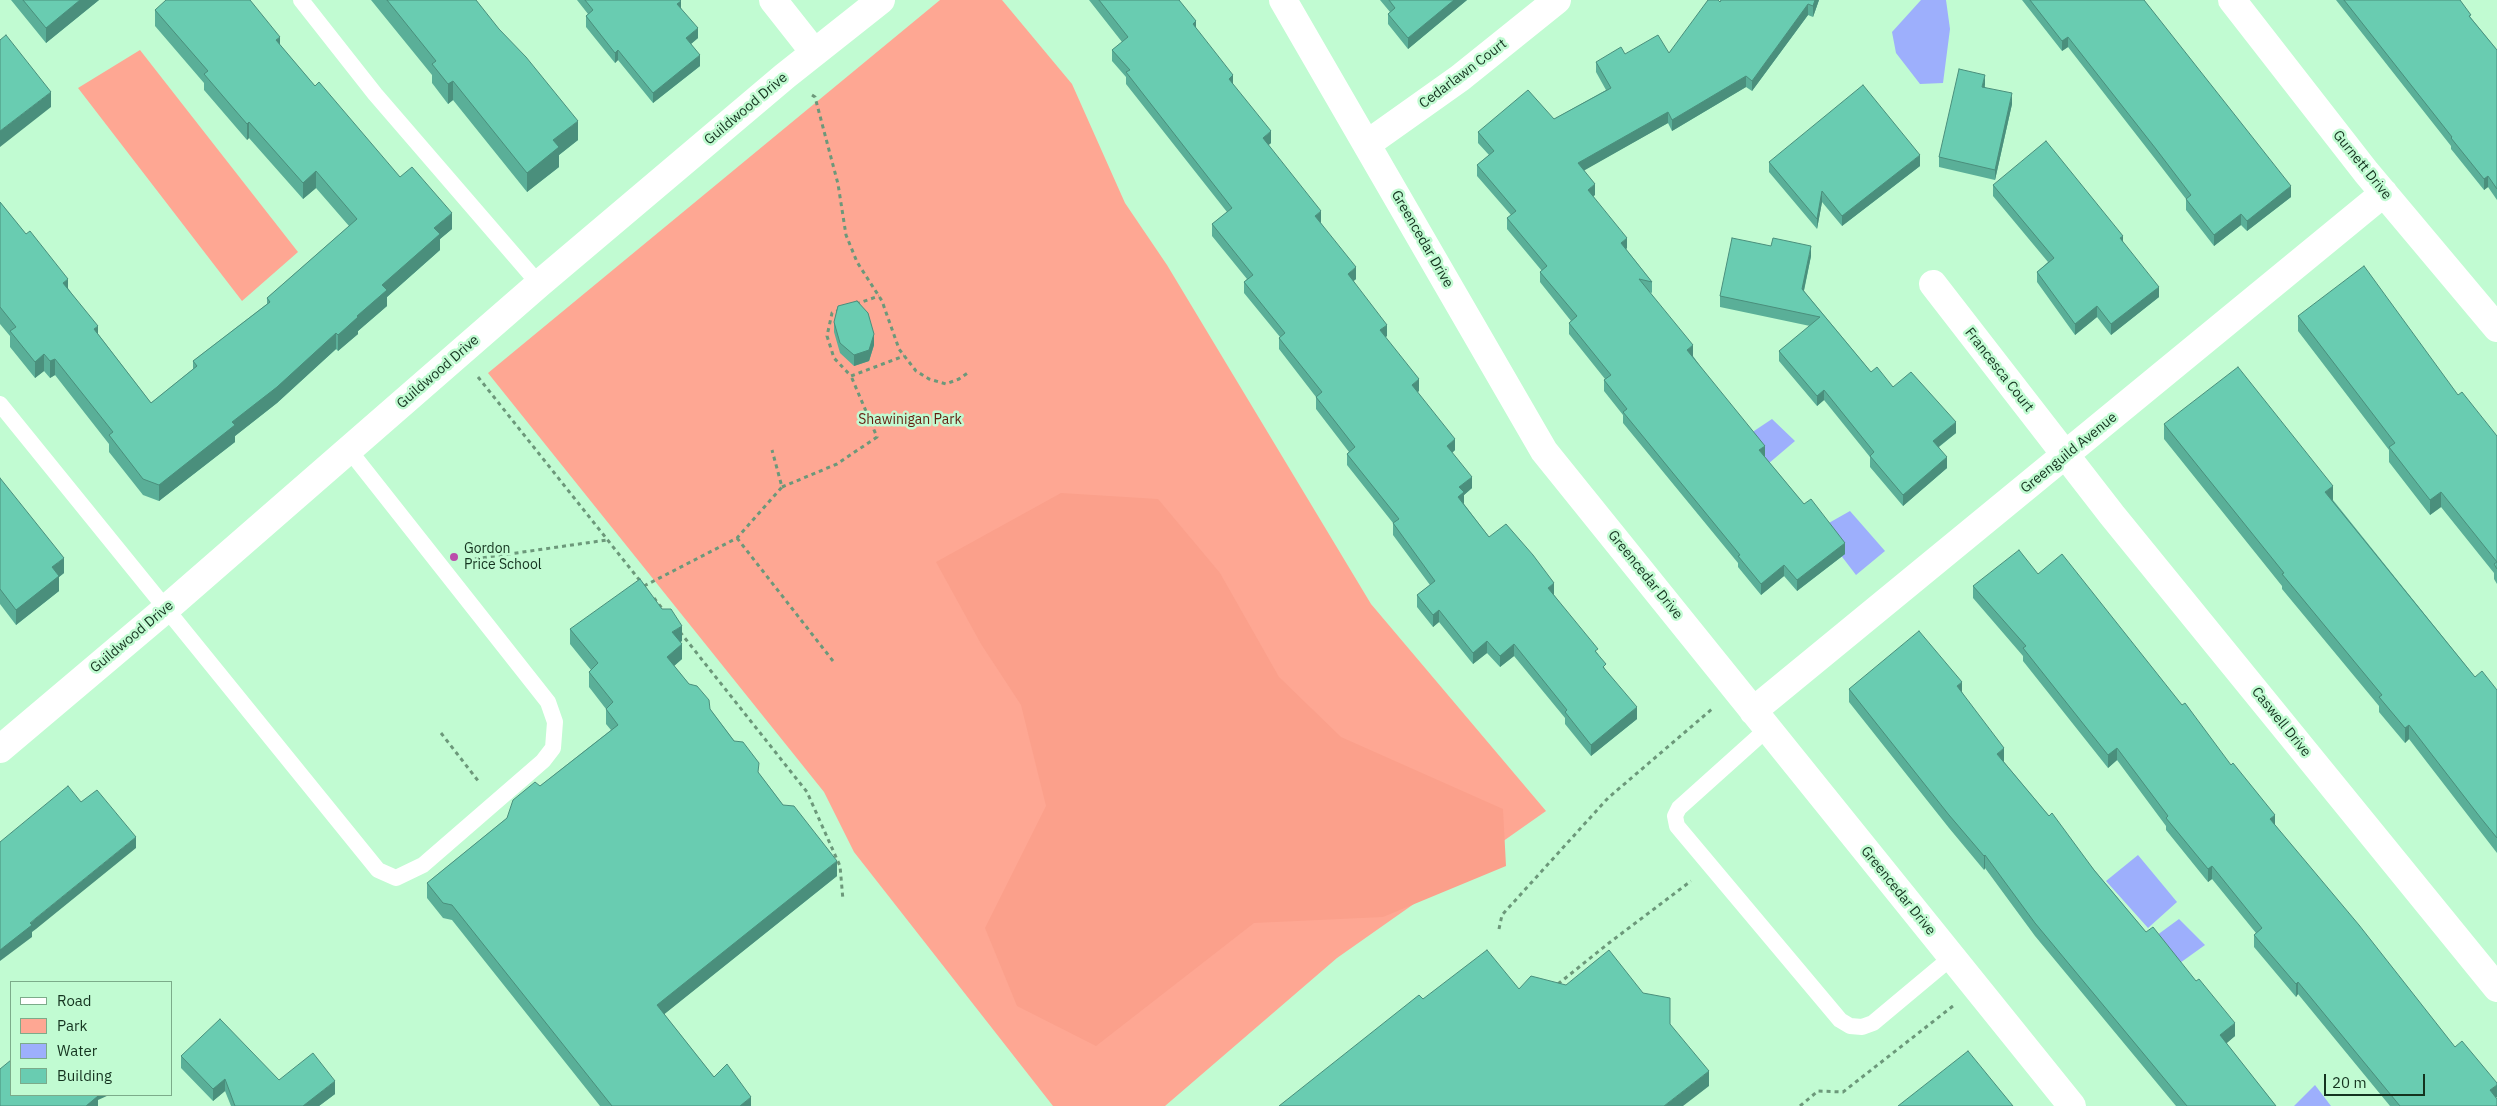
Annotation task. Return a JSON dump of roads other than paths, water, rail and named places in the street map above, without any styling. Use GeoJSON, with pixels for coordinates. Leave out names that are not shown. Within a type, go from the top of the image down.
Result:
{"type":"FeatureCollection","features":[{"type":"Feature","properties":{"kind":"street"},"geometry":{"type":"LineString","coordinates":[[773,0],[814,52]]}},
{"type":"Feature","properties":{"kind":"street","name":"Guildwood Drive"},"geometry":{"type":"LineString","coordinates":[[0,748],[167,608],[539,284],[785,76],[880,0]]}},
{"type":"Feature","properties":{"kind":"street","name":"Greencedar Drive"},"geometry":{"type":"LineString","coordinates":[[1283,0],[1544,451],[2072,1106]]}},
{"type":"Feature","properties":{"kind":"street","name":"Cedarlawn Court"},"geometry":{"type":"LineString","coordinates":[[1367,144],[1460,78],[1557,0]]}},
{"type":"Feature","properties":{"kind":"street","name":"Gurnett Drive"},"geometry":{"type":"LineString","coordinates":[[2232,0],[2384,193],[2497,328]]}},
{"type":"Feature","properties":{"kind":"street","name":"Greenguild Avenue"},"geometry":{"type":"LineString","coordinates":[[1760,720],[2066,455],[2384,193]]}},
{"type":"Feature","properties":{"kind":"street","name":"Francesca Court"},"geometry":{"type":"LineString","coordinates":[[1933,284],[2066,455]]}},
{"type":"Feature","properties":{"kind":"street","name":"Caswell Drive"},"geometry":{"type":"LineString","coordinates":[[2066,455],[2112,515],[2497,988]]}},
{"type":"Feature","properties":{"kind":"lane"},"geometry":{"type":"LineString","coordinates":[[302,0],[375,94],[539,284]]}},
{"type":"Feature","properties":{"kind":"lane"},"geometry":{"type":"LineString","coordinates":[[0,404],[378,870],[396,878],[423,865],[542,761],[553,748],[555,722],[548,702],[349,450]]}},
{"type":"Feature","properties":{"kind":"lane"},"geometry":{"type":"LineString","coordinates":[[1760,720],[1679,808],[1675,816],[1677,826],[1840,1020],[1850,1026],[1862,1028],[1873,1023],[1952,957]]}},
{"type":"Feature","properties":{"kind":"water"},"geometry":{"type":"Polygon","coordinates":[[[1921,0],[1946,0],[1950,29],[1943,83],[1920,84],[1896,53],[1892,32],[1921,0]]]}},
{"type":"Feature","properties":{"kind":"water"},"geometry":{"type":"Polygon","coordinates":[[[1772,419],[1795,441],[1768,464],[1748,435],[1772,419]]]}},
{"type":"Feature","properties":{"kind":"water"},"geometry":{"type":"Polygon","coordinates":[[[1850,511],[1885,551],[1856,575],[1820,528],[1850,511]]]}},
{"type":"Feature","properties":{"kind":"water"},"geometry":{"type":"Polygon","coordinates":[[[2138,855],[2177,902],[2148,928],[2106,881],[2138,855]]]}},
{"type":"Feature","properties":{"kind":"water"},"geometry":{"type":"Polygon","coordinates":[[[2179,919],[2205,945],[2173,968],[2149,941],[2179,919]]]}},
{"type":"Feature","properties":{"kind":"water"},"geometry":{"type":"Polygon","coordinates":[[[2315,1085],[2331,1106],[2294,1106],[2315,1085]]]}},
{"type":"Feature","properties":{"kind":"place","name":"Gordon Price School"},"geometry":{"type":"Point","coordinates":[454,557]}},
{"type":"Feature","properties":{"kind":"park label","name":"Shawinigan Park"},"geometry":{"type":"Point","coordinates":[910,420]}}]}
